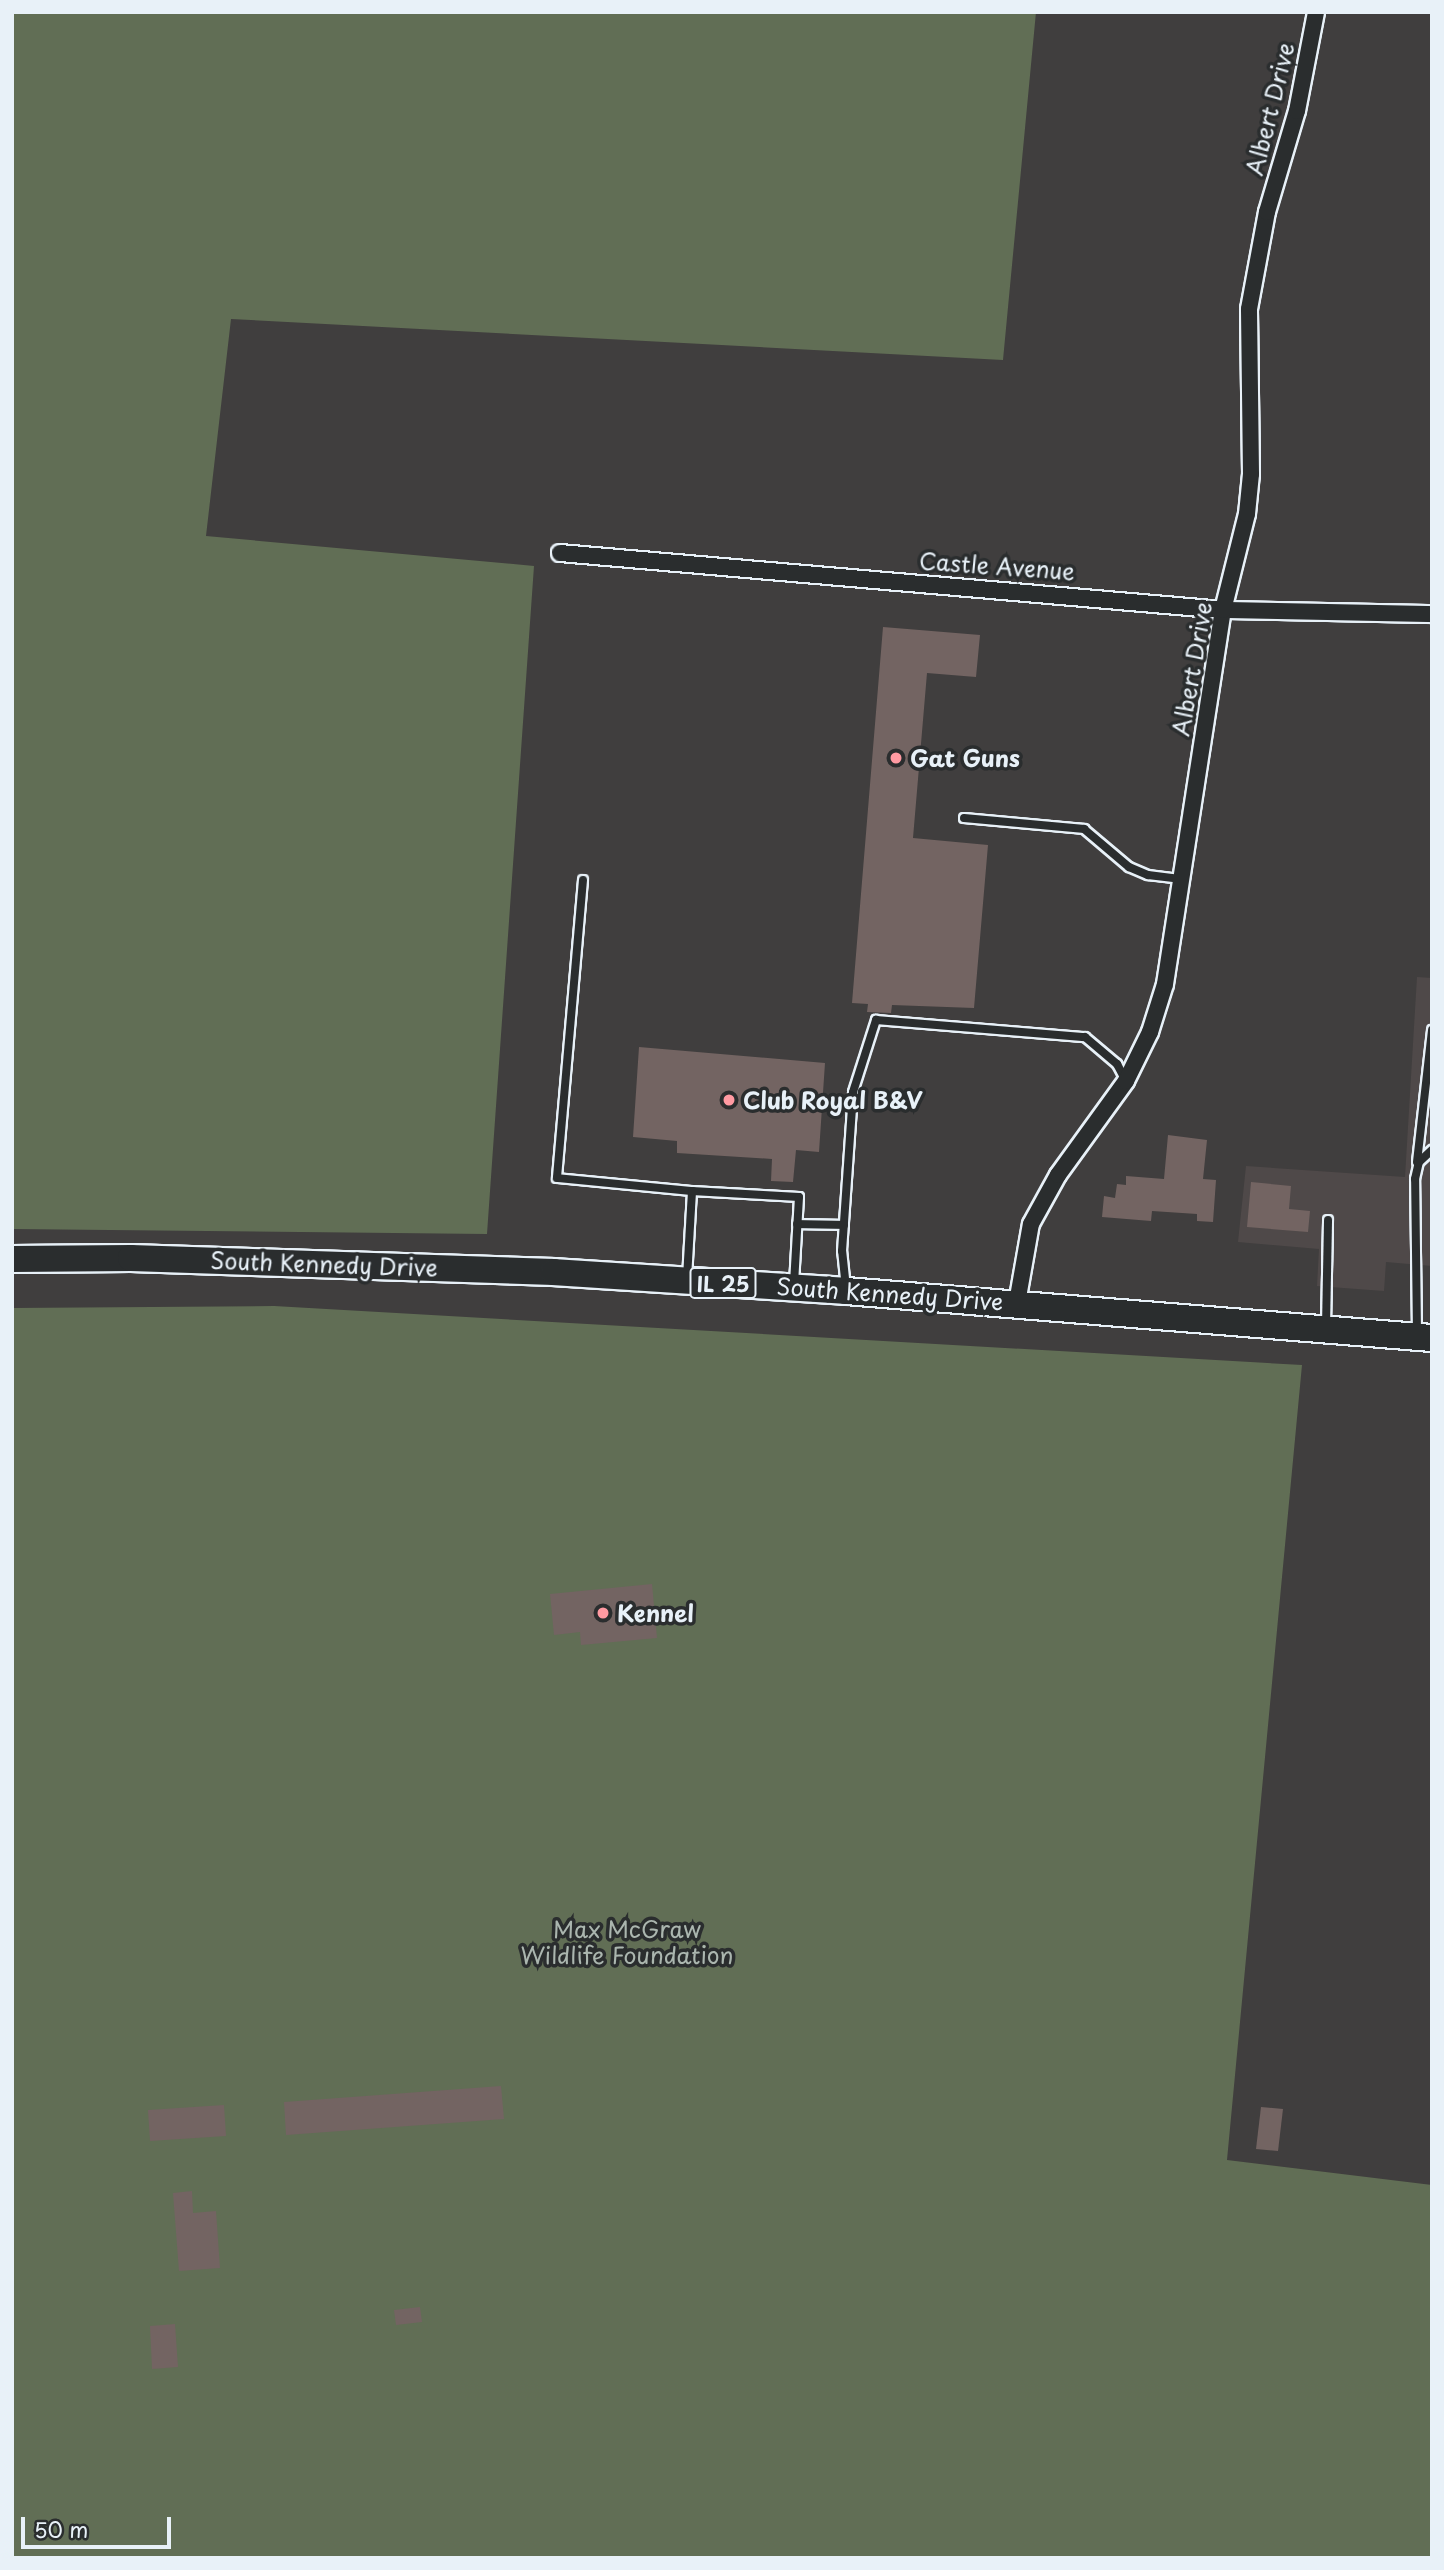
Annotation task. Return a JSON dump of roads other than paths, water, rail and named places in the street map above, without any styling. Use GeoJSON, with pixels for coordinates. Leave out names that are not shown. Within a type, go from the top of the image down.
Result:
{"type":"FeatureCollection","features":[{"type":"Feature","properties":{"kind":"main road","name":"South Kennedy Drive"},"geometry":{"type":"LineString","coordinates":[[12,1259],[395,1265],[687,1281],[846,1290],[1424,1337]]}},
{"type":"Feature","properties":{"kind":"street","name":"Albert Drive"},"geometry":{"type":"LineString","coordinates":[[1017,1303],[1031,1224],[1058,1175],[1126,1081],[1159,1009],[1183,879],[1223,610],[1240,554],[1251,474],[1249,309],[1267,212],[1297,111],[1316,12]]}},
{"type":"Feature","properties":{"kind":"street","name":"Castle Avenue"},"geometry":{"type":"LineString","coordinates":[[560,553],[1223,610],[1432,614]]}},
{"type":"Feature","properties":{"kind":"lane"},"geometry":{"type":"LineString","coordinates":[[964,818],[1084,829],[1129,867],[1148,875],[1183,879]]}},
{"type":"Feature","properties":{"kind":"lane"},"geometry":{"type":"LineString","coordinates":[[583,880],[557,1178],[692,1191],[799,1197],[794,1287]]}},
{"type":"Feature","properties":{"kind":"lane"},"geometry":{"type":"LineString","coordinates":[[846,1290],[844,1225],[853,1092],[876,1020],[1085,1037],[1117,1064],[1126,1081]]}},
{"type":"Feature","properties":{"kind":"lane"},"geometry":{"type":"LineString","coordinates":[[1424,1337],[1415,1179],[1432,1030]]}},
{"type":"Feature","properties":{"kind":"lane"},"geometry":{"type":"LineString","coordinates":[[1415,1179],[1419,1162],[1432,1150]]}},
{"type":"Feature","properties":{"kind":"lane"},"geometry":{"type":"LineString","coordinates":[[687,1281],[692,1191]]}},
{"type":"Feature","properties":{"kind":"lane"},"geometry":{"type":"LineString","coordinates":[[1326,1329],[1328,1220]]}},
{"type":"Feature","properties":{"kind":"lane"},"geometry":{"type":"LineString","coordinates":[[797,1224],[844,1225]]}},
{"type":"Feature","properties":{"kind":"place","name":"Gat Guns"},"geometry":{"type":"Point","coordinates":[896,758]}},
{"type":"Feature","properties":{"kind":"place","name":"Club Royal B&V"},"geometry":{"type":"Point","coordinates":[729,1100]}},
{"type":"Feature","properties":{"kind":"place","name":"Kennel"},"geometry":{"type":"Point","coordinates":[603,1613]}},
{"type":"Feature","properties":{"kind":"park label","name":"Max McGraw Wildlife Foundation"},"geometry":{"type":"Point","coordinates":[627,1942]}}]}
